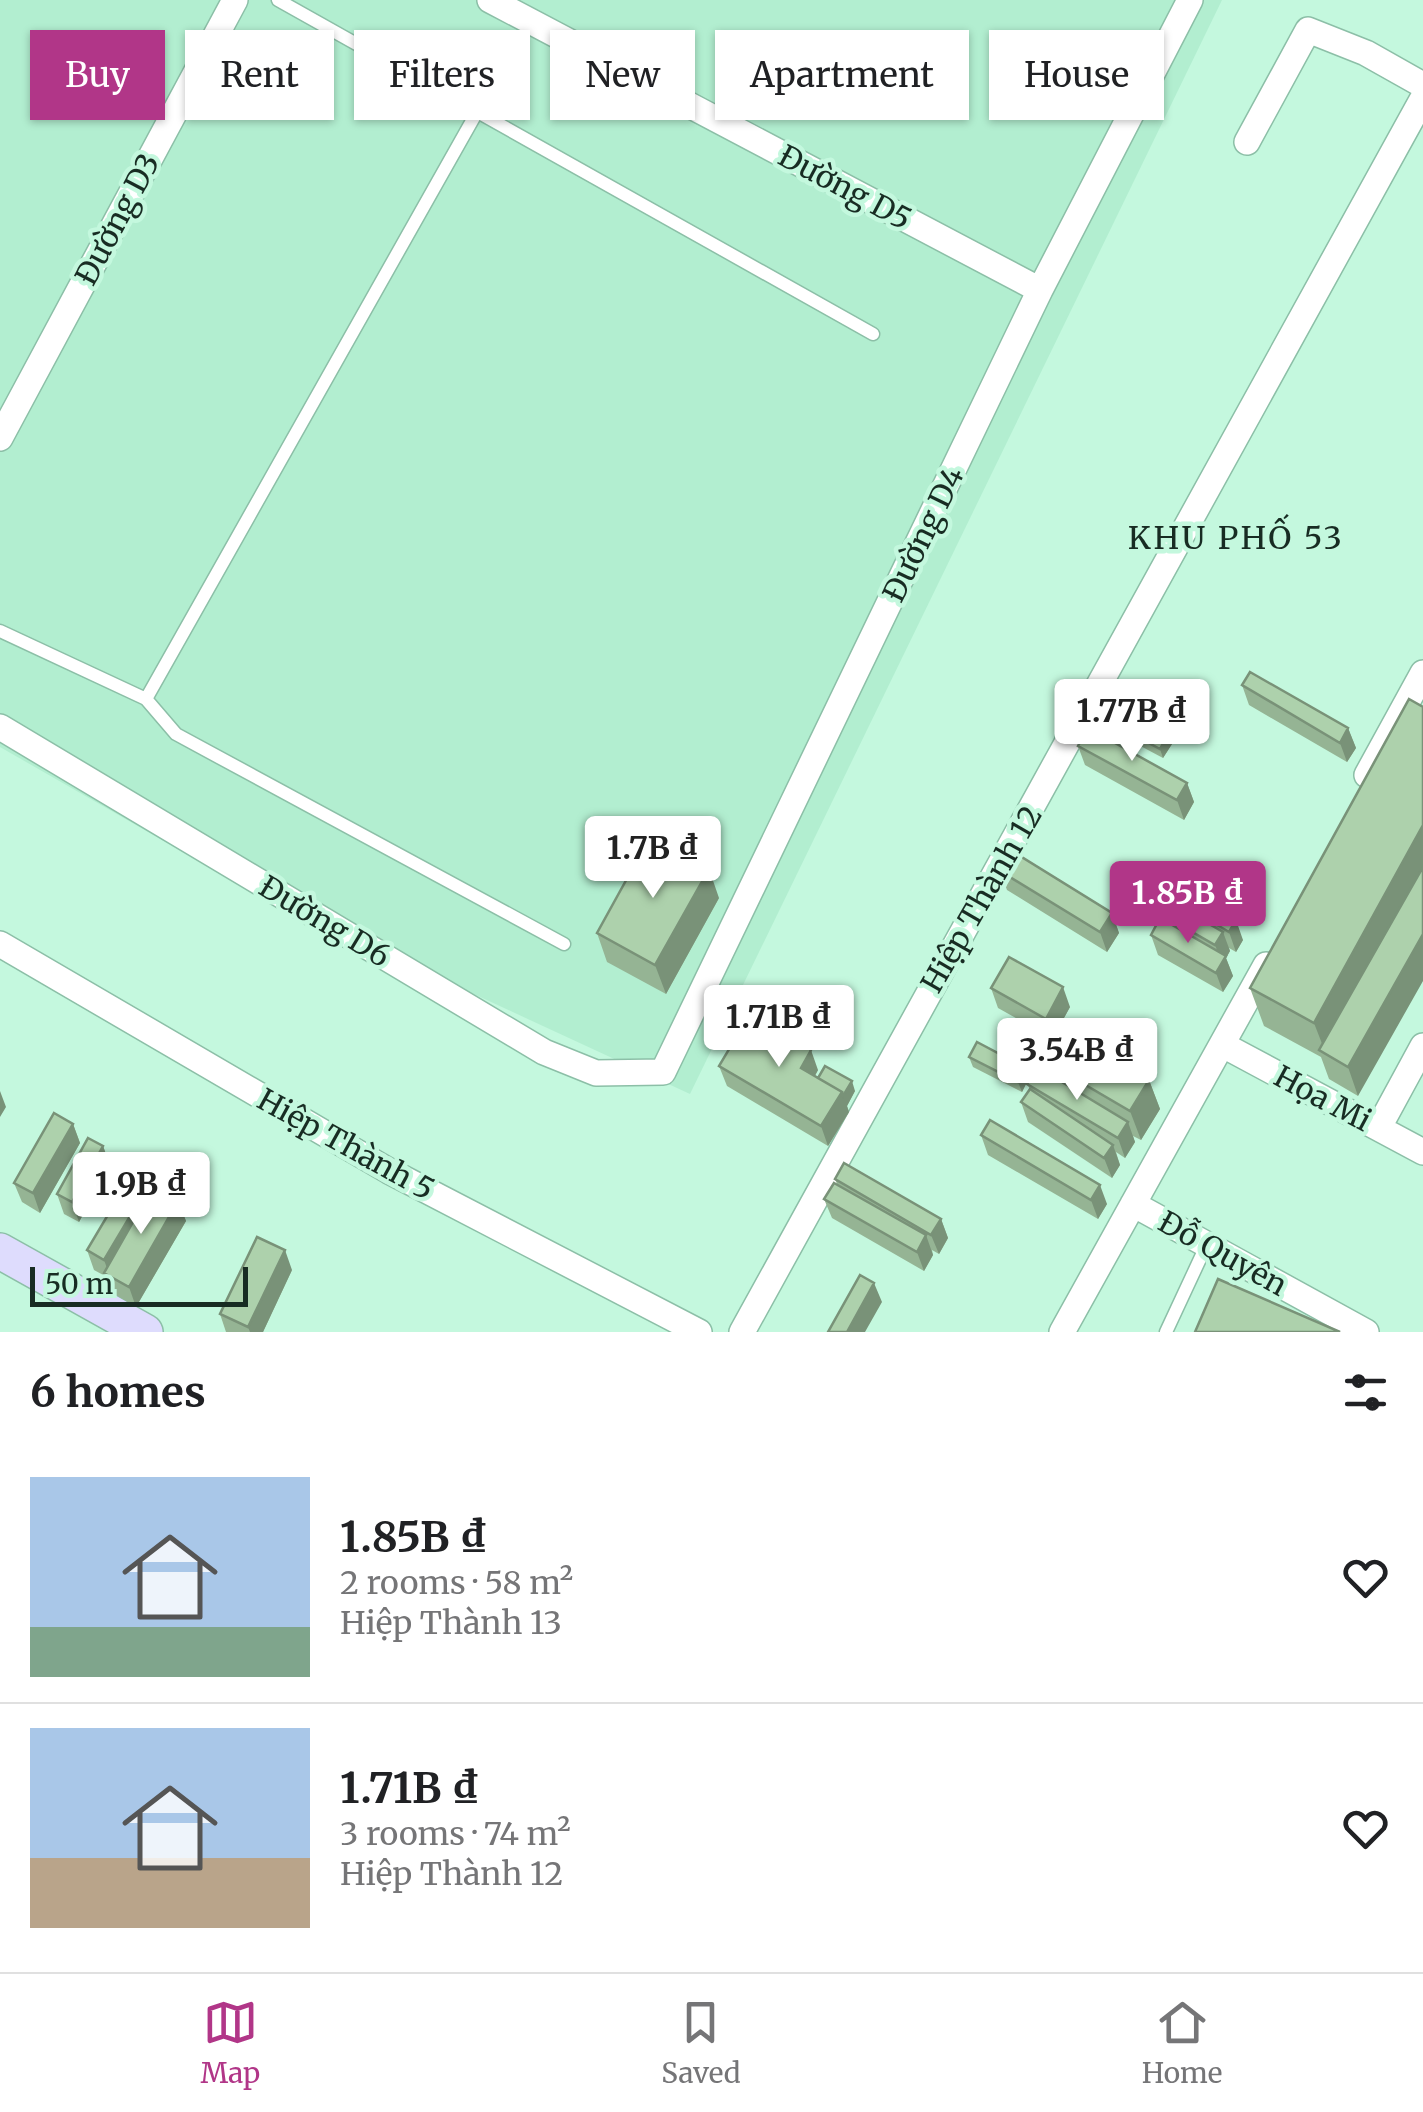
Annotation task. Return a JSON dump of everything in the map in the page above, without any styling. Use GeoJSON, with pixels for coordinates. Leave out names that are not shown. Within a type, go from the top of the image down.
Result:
{"type":"FeatureCollection","features":[{"type":"Feature","properties":{"kind":"main road"},"geometry":{"type":"LineString","coordinates":[[0,1250],[144,1332]]}},
{"type":"Feature","properties":{"kind":"street","name":"Đường D3"},"geometry":{"type":"LineString","coordinates":[[0,438],[234,0]]}},
{"type":"Feature","properties":{"kind":"street","name":"Đường D5"},"geometry":{"type":"LineString","coordinates":[[490,0],[1040,290]]}},
{"type":"Feature","properties":{"kind":"street","name":"Đường D4"},"geometry":{"type":"LineString","coordinates":[[663,1072],[1040,290],[1190,0]]}},
{"type":"Feature","properties":{"kind":"street"},"geometry":{"type":"LineString","coordinates":[[1247,142],[1308,30],[1351,46],[1423,85]]}},
{"type":"Feature","properties":{"kind":"street","name":"Hiệp Thành 12"},"geometry":{"type":"LineString","coordinates":[[742,1332],[1423,98]]}},
{"type":"Feature","properties":{"kind":"street"},"geometry":{"type":"LineString","coordinates":[[1355,798],[1422,675]]}},
{"type":"Feature","properties":{"kind":"street","name":"Đường D6"},"geometry":{"type":"LineString","coordinates":[[0,727],[544,1052],[596,1074],[663,1072]]}},
{"type":"Feature","properties":{"kind":"street"},"geometry":{"type":"LineString","coordinates":[[1062,1332],[1280,939]]}},
{"type":"Feature","properties":{"kind":"street","name":"Hiệp Thành 5"},"geometry":{"type":"LineString","coordinates":[[0,944],[389,1170],[699,1332]]}},
{"type":"Feature","properties":{"kind":"street","name":"Họa Mi"},"geometry":{"type":"LineString","coordinates":[[1223,1044],[1423,1152]]}},
{"type":"Feature","properties":{"kind":"street"},"geometry":{"type":"LineString","coordinates":[[1379,1127],[1423,1046]]}},
{"type":"Feature","properties":{"kind":"street","name":"Đỗ Quyên"},"geometry":{"type":"LineString","coordinates":[[1133,1204],[1366,1332]]}},
{"type":"Feature","properties":{"kind":"lane"},"geometry":{"type":"LineString","coordinates":[[278,0],[354,43]]}},
{"type":"Feature","properties":{"kind":"lane"},"geometry":{"type":"LineString","coordinates":[[146,699],[473,120]]}},
{"type":"Feature","properties":{"kind":"lane"},"geometry":{"type":"LineString","coordinates":[[492,120],[874,334]]}},
{"type":"Feature","properties":{"kind":"lane"},"geometry":{"type":"LineString","coordinates":[[0,631],[146,699],[176,734],[564,944]]}},
{"type":"Feature","properties":{"kind":"lane"},"geometry":{"type":"LineString","coordinates":[[1166,1332],[1207,1244]]}},
{"type":"Feature","properties":{"kind":"shaded area"},"geometry":{"type":"Polygon","coordinates":[[[0,0],[1222,0],[1164,119],[1164,30],[989,30],[989,120],[1164,120],[690,1094],[251,891],[0,747],[0,0]]]}},
{"type":"Feature","properties":{"kind":"building"},"geometry":{"type":"Polygon","coordinates":[[[1250,672],[1348,728],[1340,743],[1242,685],[1250,672]]]}},
{"type":"Feature","properties":{"kind":"building"},"geometry":{"type":"Polygon","coordinates":[[[1409,699],[1423,707],[1423,825],[1314,1023],[1250,988],[1409,699]]]}},
{"type":"Feature","properties":{"kind":"building"},"geometry":{"type":"Polygon","coordinates":[[[1122,709],[1168,734],[1160,749],[1114,724],[1122,709]]]}},
{"type":"Feature","properties":{"kind":"building"},"geometry":{"type":"Polygon","coordinates":[[[1088,728],[1187,783],[1177,800],[1078,746],[1088,728]]]}},
{"type":"Feature","properties":{"kind":"building"},"geometry":{"type":"Polygon","coordinates":[[[650,837],[709,869],[655,965],[597,933],[650,837]]]}},
{"type":"Feature","properties":{"kind":"building"},"geometry":{"type":"Polygon","coordinates":[[[1012,851],[1112,913],[1100,932],[1000,871],[1012,851]]]}},
{"type":"Feature","properties":{"kind":"building"},"geometry":{"type":"Polygon","coordinates":[[[1423,867],[1423,934],[1348,1067],[1319,1050],[1423,867]]]}},
{"type":"Feature","properties":{"kind":"building"},"geometry":{"type":"Polygon","coordinates":[[[1149,868],[1236,920],[1229,932],[1142,880],[1149,868]]]}},
{"type":"Feature","properties":{"kind":"building"},"geometry":{"type":"Polygon","coordinates":[[[1136,882],[1223,932],[1215,945],[1128,895],[1136,882]]]}},
{"type":"Feature","properties":{"kind":"building"},"geometry":{"type":"Polygon","coordinates":[[[1160,918],[1226,956],[1216,973],[1151,935],[1160,918]]]}},
{"type":"Feature","properties":{"kind":"building"},"geometry":{"type":"Polygon","coordinates":[[[1009,957],[1063,987],[1046,1019],[991,988],[1009,957]]]}},
{"type":"Feature","properties":{"kind":"building"},"geometry":{"type":"Polygon","coordinates":[[[750,1014],[811,1050],[801,1068],[842,1092],[821,1126],[719,1066],[750,1014]]]}},
{"type":"Feature","properties":{"kind":"building"},"geometry":{"type":"Polygon","coordinates":[[[1055,1024],[1149,1080],[1130,1111],[1036,1056],[1055,1024]]]}},
{"type":"Feature","properties":{"kind":"building"},"geometry":{"type":"Polygon","coordinates":[[[977,1042],[1026,1068],[1018,1082],[969,1057],[977,1042]]]}},
{"type":"Feature","properties":{"kind":"building"},"geometry":{"type":"Polygon","coordinates":[[[825,1066],[852,1081],[843,1096],[818,1078],[825,1066]]]}},
{"type":"Feature","properties":{"kind":"building"},"geometry":{"type":"Polygon","coordinates":[[[1037,1067],[1128,1122],[1118,1138],[1027,1084],[1037,1067]]]}},
{"type":"Feature","properties":{"kind":"building"},"geometry":{"type":"Polygon","coordinates":[[[1030,1089],[1113,1145],[1104,1158],[1021,1102],[1030,1089]]]}},
{"type":"Feature","properties":{"kind":"building"},"geometry":{"type":"Polygon","coordinates":[[[54,1113],[73,1124],[33,1193],[14,1183],[54,1113]]]}},
{"type":"Feature","properties":{"kind":"building"},"geometry":{"type":"Polygon","coordinates":[[[990,1120],[1100,1185],[1091,1200],[981,1135],[990,1120]]]}},
{"type":"Feature","properties":{"kind":"building"},"geometry":{"type":"Polygon","coordinates":[[[88,1138],[103,1146],[72,1202],[57,1194],[88,1138]]]}},
{"type":"Feature","properties":{"kind":"building"},"geometry":{"type":"Polygon","coordinates":[[[844,1163],[941,1219],[931,1235],[835,1179],[844,1163]]]}},
{"type":"Feature","properties":{"kind":"building"},"geometry":{"type":"Polygon","coordinates":[[[134,1171],[151,1181],[104,1260],[87,1250],[134,1171]]]}},
{"type":"Feature","properties":{"kind":"building"},"geometry":{"type":"Polygon","coordinates":[[[834,1183],[926,1235],[917,1252],[824,1199],[834,1183]]]}},
{"type":"Feature","properties":{"kind":"building"},"geometry":{"type":"Polygon","coordinates":[[[153,1187],[178,1201],[129,1287],[104,1273],[153,1187]]]}},
{"type":"Feature","properties":{"kind":"building"},"geometry":{"type":"Polygon","coordinates":[[[257,1237],[285,1250],[248,1327],[220,1314],[257,1237]]]}},
{"type":"Feature","properties":{"kind":"building"},"geometry":{"type":"Polygon","coordinates":[[[860,1275],[874,1283],[847,1332],[828,1332],[860,1275]]]}},
{"type":"Feature","properties":{"kind":"building"},"geometry":{"type":"Polygon","coordinates":[[[1218,1279],[1340,1332],[1195,1332],[1218,1279]]]}},
{"type":"Feature","properties":{"kind":"district","name":"KHU PHỐ 53"},"geometry":{"type":"Point","coordinates":[1236,538]}}]}
